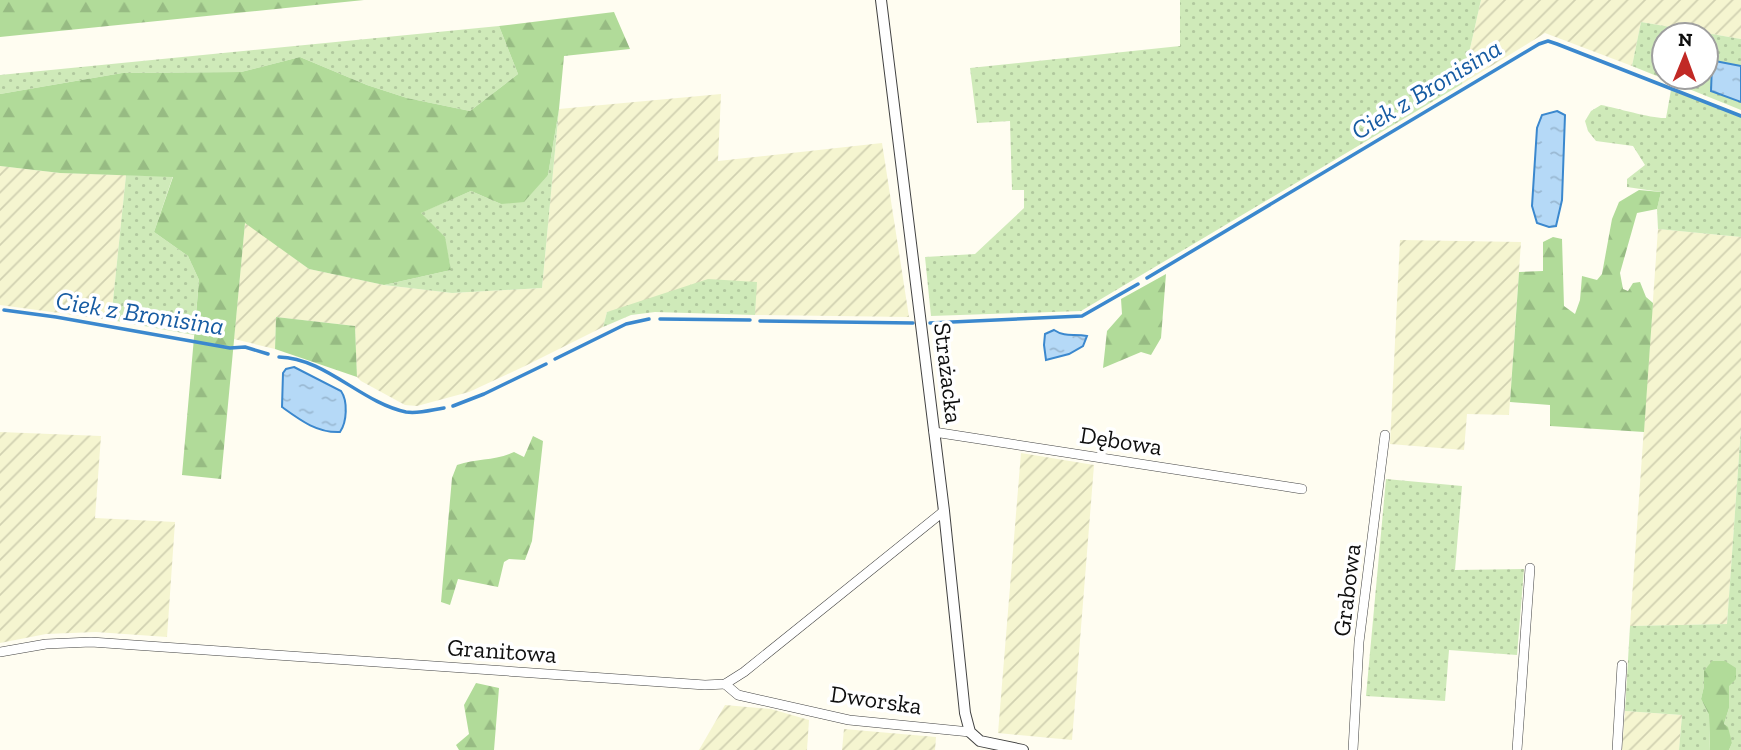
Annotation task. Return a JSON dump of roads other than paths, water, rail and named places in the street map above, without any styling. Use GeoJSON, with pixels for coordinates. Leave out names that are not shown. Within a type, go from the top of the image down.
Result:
{"type":"FeatureCollection","features":[{"type":"Feature","properties":{"kind":"street","name":"Strażacka"},"geometry":{"type":"LineString","coordinates":[[881,0],[944,512],[965,713],[970,732]]}},
{"type":"Feature","properties":{"kind":"street","name":"Dębowa"},"geometry":{"type":"LineString","coordinates":[[934,432],[1302,489]]}},
{"type":"Feature","properties":{"kind":"street","name":"Grabowa"},"geometry":{"type":"LineString","coordinates":[[1353,750],[1359,642],[1385,435]]}},
{"type":"Feature","properties":{"kind":"street"},"geometry":{"type":"LineString","coordinates":[[725,684],[744,672],[944,512]]}},
{"type":"Feature","properties":{"kind":"street"},"geometry":{"type":"LineString","coordinates":[[1517,750],[1530,568]]}},
{"type":"Feature","properties":{"kind":"street","name":"Granitowa"},"geometry":{"type":"LineString","coordinates":[[0,652],[46,644],[91,642],[691,684],[725,684]]}},
{"type":"Feature","properties":{"kind":"street"},"geometry":{"type":"LineString","coordinates":[[1617,750],[1622,665]]}},
{"type":"Feature","properties":{"kind":"street","name":"Dworska"},"geometry":{"type":"LineString","coordinates":[[725,684],[738,695],[849,720],[970,732],[980,741],[1023,750]]}},
{"type":"Feature","properties":{"kind":"water"},"geometry":{"type":"Polygon","coordinates":[[[1720,62],[1741,66],[1741,102],[1711,91],[1720,91],[1720,62]]]}},
{"type":"Feature","properties":{"kind":"water"},"geometry":{"type":"Polygon","coordinates":[[[1557,111],[1565,115],[1562,200],[1556,226],[1549,227],[1537,223],[1532,206],[1537,128],[1542,115],[1557,111]]]}},
{"type":"Feature","properties":{"kind":"water"},"geometry":{"type":"Polygon","coordinates":[[[1054,330],[1066,335],[1087,336],[1083,346],[1069,354],[1046,360],[1045,334],[1054,330]]]}},
{"type":"Feature","properties":{"kind":"water"},"geometry":{"type":"Polygon","coordinates":[[[294,367],[341,391],[346,412],[340,432],[316,428],[282,407],[283,373],[294,367]]]}},
{"type":"Feature","properties":{"kind":"waterway","name":"Ciek z Bronisina"},"geometry":{"type":"LineString","coordinates":[[1147,278],[1548,41],[1741,116]]}},
{"type":"Feature","properties":{"kind":"waterway","name":"Ciek z Bronisina"},"geometry":{"type":"LineString","coordinates":[[930,323],[1082,316],[1138,284]]}},
{"type":"Feature","properties":{"kind":"waterway","name":"Ciek z Bronisina"},"geometry":{"type":"LineString","coordinates":[[4,310],[230,348],[245,347],[268,354]]}},
{"type":"Feature","properties":{"kind":"waterway","name":"Ciek z Bronisina"},"geometry":{"type":"LineString","coordinates":[[555,359],[626,324],[649,319]]}},
{"type":"Feature","properties":{"kind":"waterway","name":"Ciek z Bronisina"},"geometry":{"type":"LineString","coordinates":[[660,319],[750,320]]}},
{"type":"Feature","properties":{"kind":"waterway","name":"Ciek z Bronisina"},"geometry":{"type":"LineString","coordinates":[[760,321],[913,323]]}},
{"type":"Feature","properties":{"kind":"waterway","name":"Ciek z Bronisina"},"geometry":{"type":"LineString","coordinates":[[279,357],[312,365],[374,400],[406,412],[444,408]]}},
{"type":"Feature","properties":{"kind":"waterway","name":"Ciek z Bronisina"},"geometry":{"type":"LineString","coordinates":[[453,406],[546,364]]}}]}
